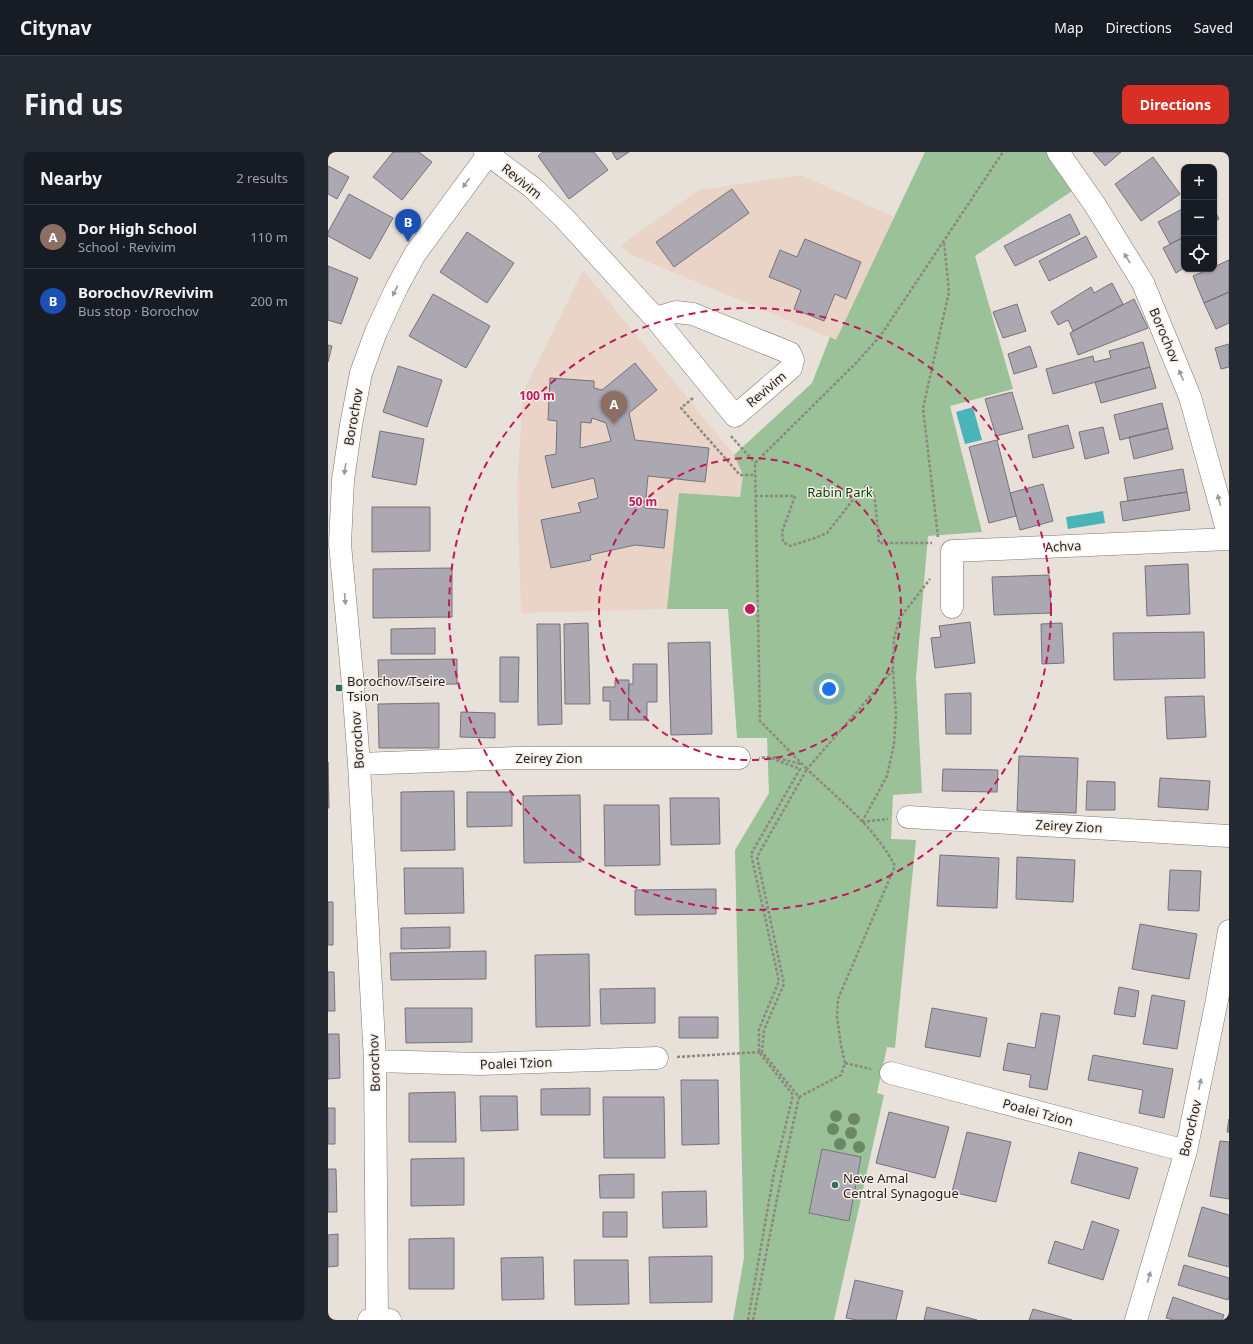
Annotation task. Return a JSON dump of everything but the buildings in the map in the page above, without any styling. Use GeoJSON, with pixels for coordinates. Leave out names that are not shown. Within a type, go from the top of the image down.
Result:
{"type":"FeatureCollection","features":[{"type":"Feature","properties":{"kind":"street","name":"Borochov"},"geometry":{"type":"LineString","coordinates":[[1058,152],[1095,205],[1143,283],[1190,397],[1229,538]]}},
{"type":"Feature","properties":{"kind":"street","name":"Borochov"},"geometry":{"type":"LineString","coordinates":[[379,1319],[375,1061],[353,685],[340,544],[343,480],[351,424],[361,373],[376,332],[397,287],[415,254],[488,153]]}},
{"type":"Feature","properties":{"kind":"street","name":"Revivim"},"geometry":{"type":"LineString","coordinates":[[488,153],[533,188],[564,218],[655,318],[735,416],[791,368],[793,360],[790,353],[693,314],[676,312],[655,318]]}},
{"type":"Feature","properties":{"kind":"street","name":"Achva"},"geometry":{"type":"LineString","coordinates":[[952,607],[952,551],[1229,538]]}},
{"type":"Feature","properties":{"kind":"street","name":"Zeirey Zion"},"geometry":{"type":"LineString","coordinates":[[358,764],[517,758],[739,758]]}},
{"type":"Feature","properties":{"kind":"street","name":"Zeirey Zion"},"geometry":{"type":"LineString","coordinates":[[908,817],[1229,836]]}},
{"type":"Feature","properties":{"kind":"street","name":"Borochov"},"geometry":{"type":"LineString","coordinates":[[1137,1317],[1186,1151],[1217,1000],[1229,931]]}},
{"type":"Feature","properties":{"kind":"street","name":"Poalei Tzion"},"geometry":{"type":"LineString","coordinates":[[375,1061],[480,1064],[657,1058]]}},
{"type":"Feature","properties":{"kind":"street","name":"Poalei Tzion"},"geometry":{"type":"LineString","coordinates":[[891,1074],[1186,1151]]}},
{"type":"Feature","properties":{"kind":"path"},"geometry":{"type":"LineString","coordinates":[[799,1096],[841,1076],[845,1063],[837,1017],[838,999],[895,866],[888,852],[862,822],[801,764],[760,721],[754,475],[755,463],[856,363],[881,335],[1003,152]]}},
{"type":"Feature","properties":{"kind":"path"},"geometry":{"type":"LineString","coordinates":[[755,496],[795,496],[782,532],[783,542],[790,546],[827,533],[860,491],[866,486],[872,488],[875,501],[879,543],[938,543],[923,408],[949,292],[944,242]]}},
{"type":"Feature","properties":{"kind":"path"},"geometry":{"type":"LineString","coordinates":[[696,395],[681,408],[740,475],[754,475]]}},
{"type":"Feature","properties":{"kind":"path"},"geometry":{"type":"LineString","coordinates":[[862,822],[887,776],[894,744],[896,714],[893,670],[894,639],[899,620],[932,576]]}},
{"type":"Feature","properties":{"kind":"path"},"geometry":{"type":"LineString","coordinates":[[760,1052],[764,1030],[784,984],[757,857],[807,769],[893,670]]}},
{"type":"Feature","properties":{"kind":"path"},"geometry":{"type":"LineString","coordinates":[[739,758],[768,756],[801,764]]}},
{"type":"Feature","properties":{"kind":"path"},"geometry":{"type":"LineString","coordinates":[[739,758],[768,757],[800,769],[751,854],[779,981],[759,1029],[760,1052],[793,1094],[774,1173],[748,1320]]}},
{"type":"Feature","properties":{"kind":"path"},"geometry":{"type":"LineString","coordinates":[[862,822],[908,817]]}},
{"type":"Feature","properties":{"kind":"path"},"geometry":{"type":"LineString","coordinates":[[657,1058],[760,1052]]}},
{"type":"Feature","properties":{"kind":"path"},"geometry":{"type":"LineString","coordinates":[[760,1052],[799,1096]]}},
{"type":"Feature","properties":{"kind":"path"},"geometry":{"type":"LineString","coordinates":[[845,1063],[891,1074]]}},
{"type":"Feature","properties":{"kind":"path"},"geometry":{"type":"LineString","coordinates":[[753,1320],[799,1096]]}},
{"type":"Feature","properties":{"kind":"shaded area"},"geometry":{"type":"Polygon","coordinates":[[[801,175],[894,217],[836,340],[629,254],[621,245],[699,190],[801,175]]]}},
{"type":"Feature","properties":{"kind":"shaded area"},"geometry":{"type":"Polygon","coordinates":[[[583,270],[734,455],[743,475],[728,609],[521,613],[517,486],[523,392],[583,270]]]}},
{"type":"Feature","properties":{"kind":"green space","name":"Rabin Park"},"geometry":{"type":"Polygon","coordinates":[[[925,152],[1048,152],[1075,189],[975,256],[1013,389],[950,406],[982,532],[928,536],[916,678],[922,793],[893,795],[891,839],[916,840],[895,1048],[887,1047],[877,1093],[884,1095],[834,1320],[733,1320],[744,1258],[735,850],[769,793],[767,738],[737,738],[728,609],[667,609],[679,493],[740,497],[743,475],[734,455],[812,383],[830,337],[836,340],[925,152]]]}},
{"type":"Feature","properties":{"kind":"water"},"geometry":{"type":"Polygon","coordinates":[[[973,407],[982,440],[965,444],[956,412],[973,407]]]}},
{"type":"Feature","properties":{"kind":"water"},"geometry":{"type":"Polygon","coordinates":[[[1103,511],[1105,523],[1068,529],[1066,517],[1103,511]]]}},
{"type":"Feature","properties":{"kind":"place","name":"Borochov/Revivim"},"geometry":{"type":"Point","coordinates":[408,242]}},
{"type":"Feature","properties":{"kind":"place","name":"Dor High School"},"geometry":{"type":"Point","coordinates":[614,424]}},
{"type":"Feature","properties":{"kind":"place","name":"Borochov/Tseire Tsion"},"geometry":{"type":"Point","coordinates":[339,688]}},
{"type":"Feature","properties":{"kind":"place","name":"Neve Amal Central Synagogue"},"geometry":{"type":"Point","coordinates":[835,1185]}}]}
